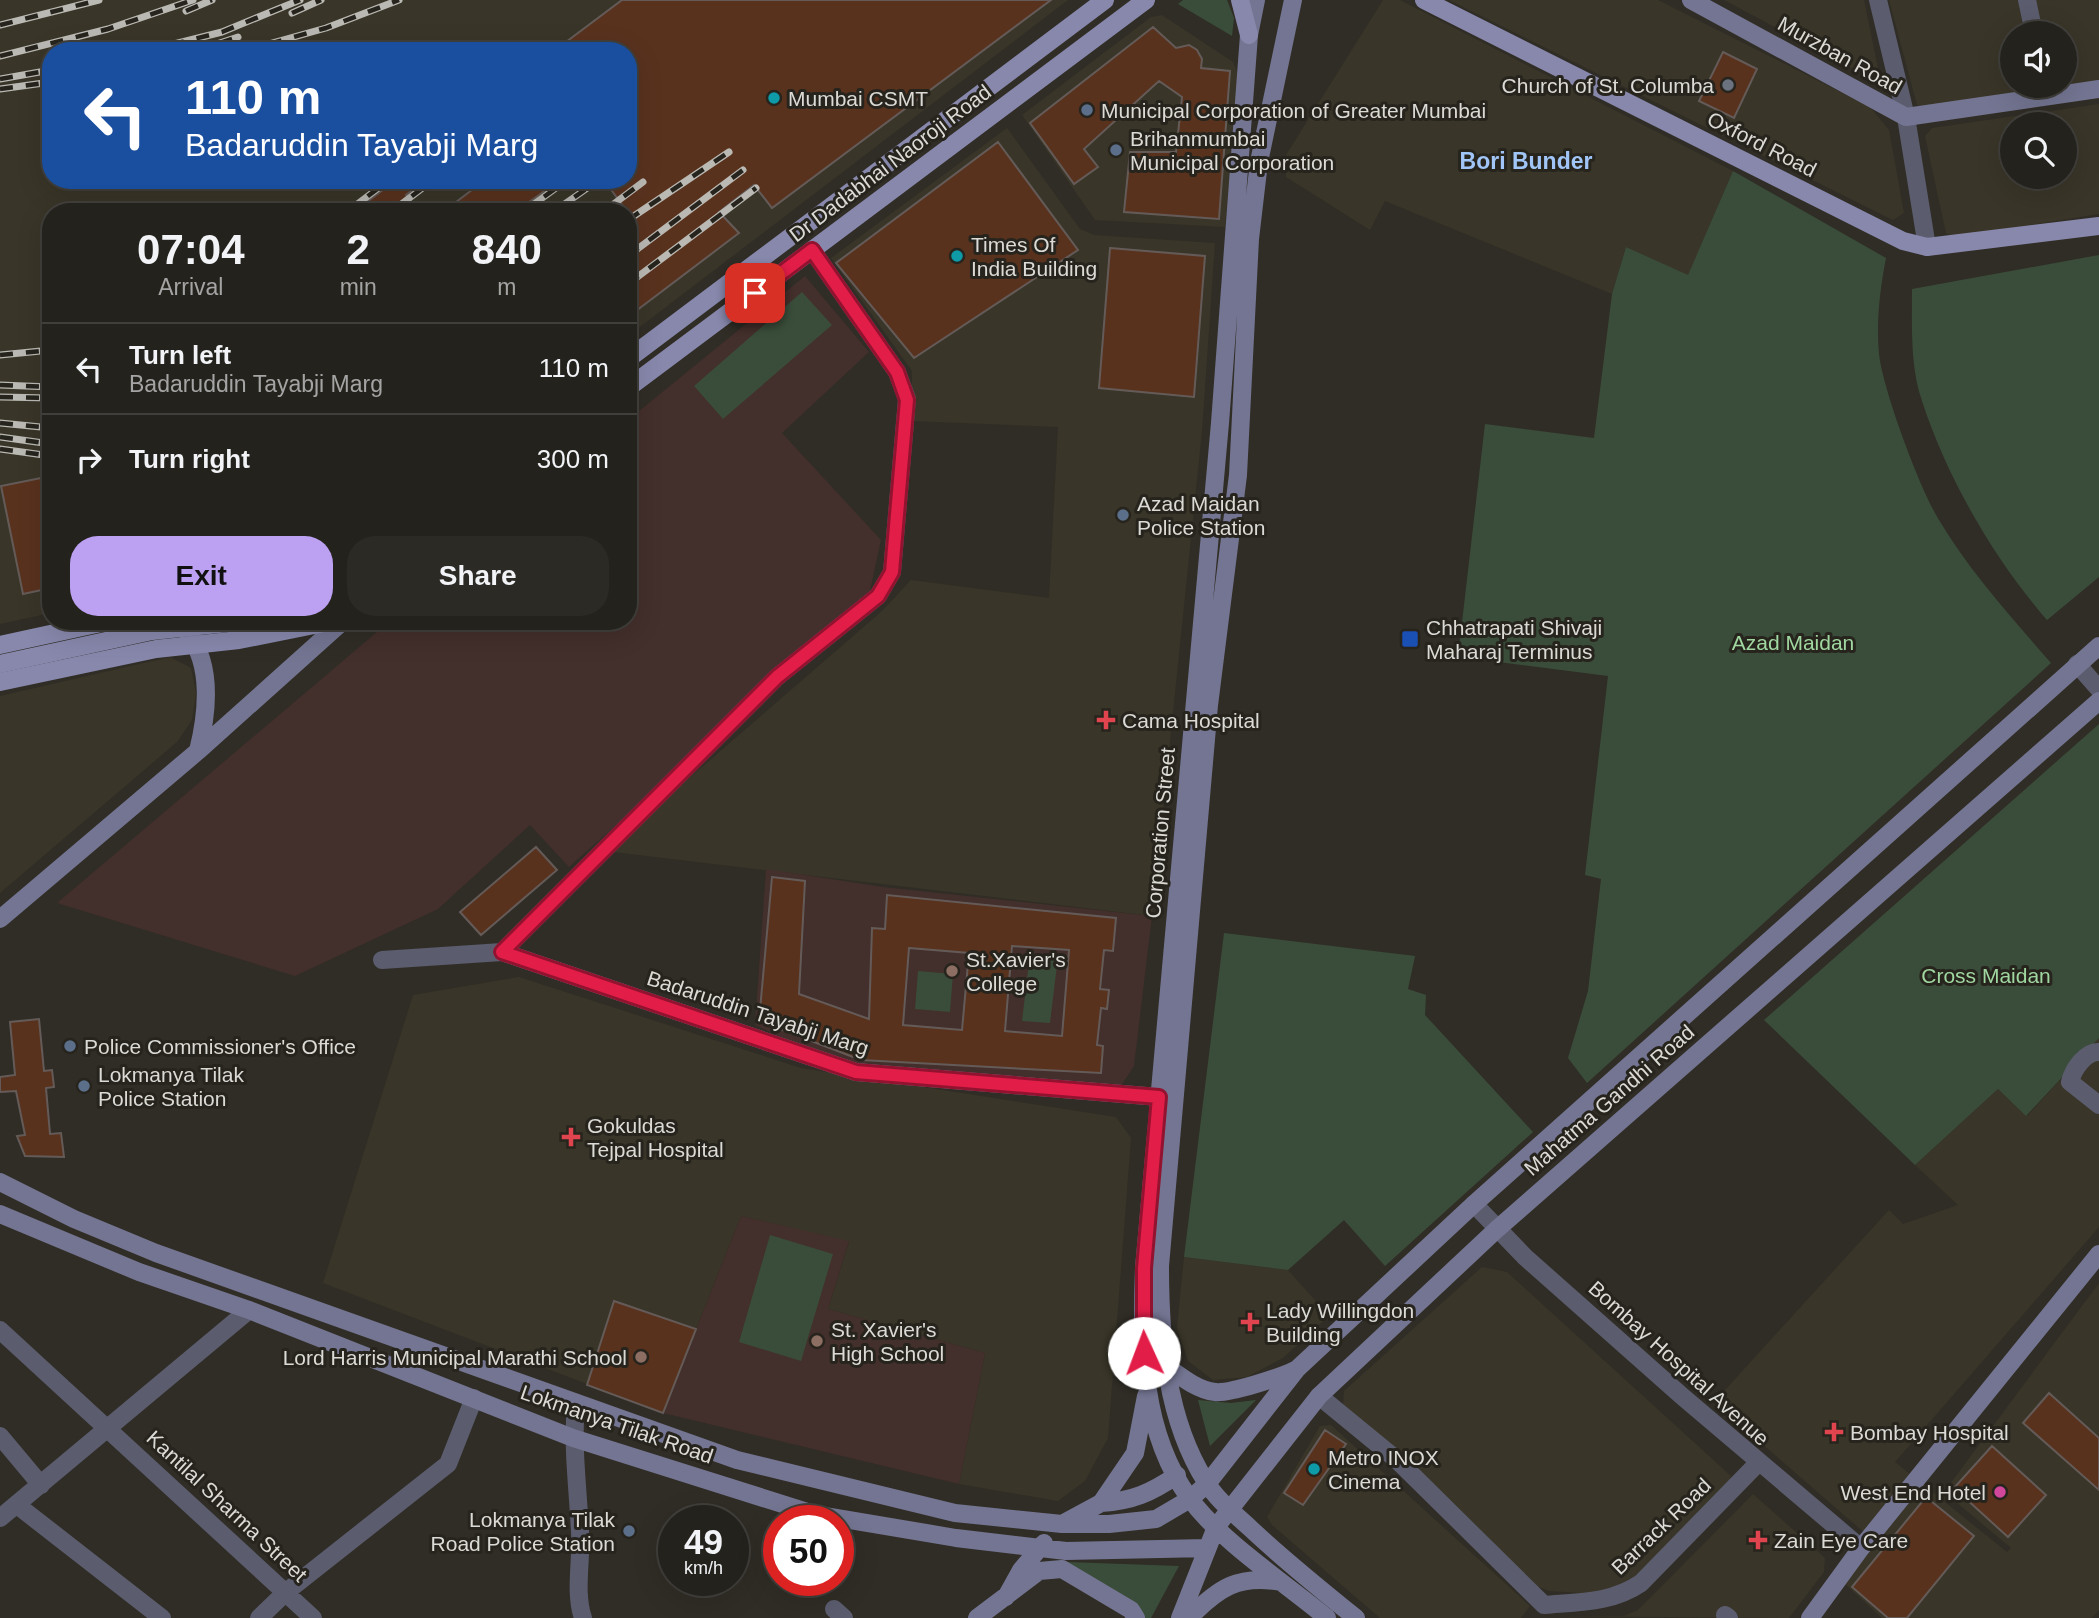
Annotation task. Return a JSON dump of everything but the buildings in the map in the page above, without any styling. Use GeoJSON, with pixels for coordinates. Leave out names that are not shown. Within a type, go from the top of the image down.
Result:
{"type":"FeatureCollection","features":[{"type":"Feature","properties":{"kind":"main road","name":"Dr Dadabhai Naoroji Road"},"geometry":{"type":"LineString","coordinates":[[637,352],[1105,0]]}},
{"type":"Feature","properties":{"kind":"main road","name":"Dr Dadabhai Naoroji Road"},"geometry":{"type":"LineString","coordinates":[[637,381],[1146,0]]}},
{"type":"Feature","properties":{"kind":"main road"},"geometry":{"type":"LineString","coordinates":[[1240,0],[1249,35]]}},
{"type":"Feature","properties":{"kind":"main road","name":"Corporation Street"},"geometry":{"type":"LineString","coordinates":[[1256,0],[1249,35],[1167,1097],[1160,1332],[1166,1366],[1190,1454],[1207,1484],[1291,1567],[1356,1618]]}},
{"type":"Feature","properties":{"kind":"main road","name":"Corporation Street"},"geometry":{"type":"LineString","coordinates":[[1293,0],[1259,162],[1250,239],[1238,475],[1209,705],[1167,1097],[1144,1268],[1142,1334],[1147,1391],[1159,1435],[1190,1499],[1216,1527],[1327,1618]]}},
{"type":"Feature","properties":{"kind":"main road","name":"Oxford Road"},"geometry":{"type":"LineString","coordinates":[[1424,0],[1903,241],[1927,247],[2099,226]]}},
{"type":"Feature","properties":{"kind":"main road","name":"Murzban Road"},"geometry":{"type":"LineString","coordinates":[[1691,0],[1906,117],[2012,98]]}},
{"type":"Feature","properties":{"kind":"main road","name":"Murzban Road"},"geometry":{"type":"LineString","coordinates":[[2077,90],[2099,89]]}},
{"type":"Feature","properties":{"kind":"main road"},"geometry":{"type":"LineString","coordinates":[[1216,471],[1238,475]]}},
{"type":"Feature","properties":{"kind":"main road"},"geometry":{"type":"LineString","coordinates":[[0,645],[69,630]]}},
{"type":"Feature","properties":{"kind":"main road"},"geometry":{"type":"LineString","coordinates":[[0,664],[161,630]]}},
{"type":"Feature","properties":{"kind":"main road"},"geometry":{"type":"LineString","coordinates":[[185,630],[196,643],[206,690],[206,718],[198,751]]}},
{"type":"Feature","properties":{"kind":"main road"},"geometry":{"type":"LineString","coordinates":[[0,682],[156,649],[300,630]]}},
{"type":"Feature","properties":{"kind":"main road"},"geometry":{"type":"LineString","coordinates":[[0,919],[198,751],[333,630]]}},
{"type":"Feature","properties":{"kind":"main road"},"geometry":{"type":"LineString","coordinates":[[1166,1366],[1191,1384],[1216,1393],[1281,1377],[1297,1369],[1474,1205],[2099,646]]}},
{"type":"Feature","properties":{"kind":"main road","name":"Mahatma Gandhi Road"},"geometry":{"type":"LineString","coordinates":[[1180,1618],[1216,1527],[1277,1446],[1319,1396],[1496,1230],[2099,701]]}},
{"type":"Feature","properties":{"kind":"main road","name":"Badaruddin Tayabji Marg"},"geometry":{"type":"LineString","coordinates":[[502,952],[856,1072],[1167,1097]]}},
{"type":"Feature","properties":{"kind":"main road","name":"Lokmanya Tilak Road"},"geometry":{"type":"LineString","coordinates":[[0,1182],[74,1219],[156,1253],[737,1460],[955,1513],[1062,1524],[1109,1524],[1156,1519],[1190,1499],[1207,1484],[1297,1369]]}},
{"type":"Feature","properties":{"kind":"main road","name":"Lokmanya Tilak Road"},"geometry":{"type":"LineString","coordinates":[[0,1214],[139,1272],[249,1310],[573,1438],[814,1514],[956,1538],[1039,1548],[1161,1551],[1207,1548]]}},
{"type":"Feature","properties":{"kind":"main road"},"geometry":{"type":"LineString","coordinates":[[1810,1618],[1861,1548],[2099,1254]]}},
{"type":"Feature","properties":{"kind":"main road"},"geometry":{"type":"LineString","coordinates":[[1101,1503],[1135,1453],[1147,1391]]}},
{"type":"Feature","properties":{"kind":"main road"},"geometry":{"type":"LineString","coordinates":[[1006,1597],[1039,1548],[1062,1524],[1101,1503],[1128,1501],[1152,1493],[1177,1475]]}},
{"type":"Feature","properties":{"kind":"main road"},"geometry":{"type":"LineString","coordinates":[[976,1618],[1039,1571],[1062,1569],[1130,1611],[1136,1618]]}},
{"type":"Feature","properties":{"kind":"main road"},"geometry":{"type":"LineString","coordinates":[[1189,1618],[1208,1599],[1232,1584],[1258,1577],[1284,1583]]}},
{"type":"Feature","properties":{"kind":"street"},"geometry":{"type":"LineString","coordinates":[[1878,0],[1906,117],[1927,247]]}},
{"type":"Feature","properties":{"kind":"street"},"geometry":{"type":"LineString","coordinates":[[2027,0],[2031,21]]}},
{"type":"Feature","properties":{"kind":"street"},"geometry":{"type":"LineString","coordinates":[[382,960],[502,952],[777,677],[878,596],[892,572],[907,400],[897,372],[812,250]]}},
{"type":"Feature","properties":{"kind":"street"},"geometry":{"type":"LineString","coordinates":[[2077,664],[2099,689]]}},
{"type":"Feature","properties":{"kind":"street"},"geometry":{"type":"LineString","coordinates":[[2099,1052],[2088,1054],[2073,1072],[2070,1082],[2099,1105]]}},
{"type":"Feature","properties":{"kind":"street","name":"Bombay Hospital Avenue"},"geometry":{"type":"LineString","coordinates":[[1474,1205],[1496,1230],[1758,1463],[1861,1548]]}},
{"type":"Feature","properties":{"kind":"street"},"geometry":{"type":"LineString","coordinates":[[0,1518],[249,1310]]}},
{"type":"Feature","properties":{"kind":"street","name":"Kantilal Sharma Street"},"geometry":{"type":"LineString","coordinates":[[0,1330],[313,1618]]}},
{"type":"Feature","properties":{"kind":"street"},"geometry":{"type":"LineString","coordinates":[[1319,1396],[1406,1469],[1538,1612]]}},
{"type":"Feature","properties":{"kind":"street"},"geometry":{"type":"LineString","coordinates":[[259,1618],[286,1592],[448,1464],[474,1398]]}},
{"type":"Feature","properties":{"kind":"street"},"geometry":{"type":"LineString","coordinates":[[576,1403],[573,1438],[580,1536],[576,1614]]}},
{"type":"Feature","properties":{"kind":"street"},"geometry":{"type":"LineString","coordinates":[[0,1436],[41,1485]]}},
{"type":"Feature","properties":{"kind":"street","name":"Barrack Road"},"geometry":{"type":"LineString","coordinates":[[1538,1612],[1613,1599],[1642,1583],[1758,1463]]}},
{"type":"Feature","properties":{"kind":"street"},"geometry":{"type":"LineString","coordinates":[[17,1505],[162,1618]]}},
{"type":"Feature","properties":{"kind":"shaded area"},"geometry":{"type":"Polygon","coordinates":[[[0,0],[1068,0],[637,329],[637,203],[42,203],[42,615],[0,624],[0,0]]]}},
{"type":"Feature","properties":{"kind":"shaded area"},"geometry":{"type":"Polygon","coordinates":[[[1383,0],[1400,0],[1733,171],[1688,276],[1626,247],[1612,294],[1385,201],[1370,230],[1286,177],[1286,155],[1383,0]]]}},
{"type":"Feature","properties":{"kind":"shaded area"},"geometry":{"type":"Polygon","coordinates":[[[1449,0],[1658,0],[1870,107],[1889,130],[1904,213],[1893,220],[1449,0]]]}},
{"type":"Feature","properties":{"kind":"shaded area"},"geometry":{"type":"Polygon","coordinates":[[[1724,0],[1864,0],[1879,73],[1874,80],[1724,0]]]}},
{"type":"Feature","properties":{"kind":"shaded area"},"geometry":{"type":"Polygon","coordinates":[[[1889,0],[2019,0],[2023,21],[2000,21],[2000,95],[1925,107],[1917,105],[1889,0]]]}},
{"type":"Feature","properties":{"kind":"shaded area"},"geometry":{"type":"Polygon","coordinates":[[[2032,0],[2099,0],[2099,82],[2077,85],[2077,21],[2036,21],[2032,0]]]}},
{"type":"Feature","properties":{"kind":"shaded area","name":"Municipal Corporation of Greater Mumbai"},"geometry":{"type":"Polygon","coordinates":[[[1162,15],[1233,62],[1239,76],[1225,227],[1095,220],[1022,115],[1151,17],[1162,15]]]}},
{"type":"Feature","properties":{"kind":"shaded area"},"geometry":{"type":"Polygon","coordinates":[[[2099,104],[2099,214],[1954,237],[1946,233],[1925,136],[1932,128],[2000,118],[2000,189],[2077,189],[2077,112],[2043,112],[2099,104]]]}},
{"type":"Feature","properties":{"kind":"shaded area"},"geometry":{"type":"Polygon","coordinates":[[[1007,128],[1080,229],[1094,235],[1215,243],[1202,431],[1152,916],[605,851],[882,611],[911,580],[1049,598],[1058,427],[912,421],[912,371],[831,258],[1007,128]]]}},
{"type":"Feature","properties":{"kind":"shaded area"},"geometry":{"type":"Polygon","coordinates":[[[805,276],[869,352],[782,433],[881,540],[868,600],[569,867],[530,825],[438,909],[295,976],[57,903],[379,630],[637,630],[637,413],[805,276]]]}},
{"type":"Feature","properties":{"kind":"shaded area"},"geometry":{"type":"Polygon","coordinates":[[[170,657],[191,668],[196,693],[192,720],[177,742],[0,893],[0,696],[170,657]]]}},
{"type":"Feature","properties":{"kind":"shaded area","name":"St.Xavier's College"},"geometry":{"type":"Polygon","coordinates":[[[766,869],[883,887],[1152,916],[1134,1066],[1119,1089],[849,1069],[755,1025],[766,869]]]}},
{"type":"Feature","properties":{"kind":"shaded area"},"geometry":{"type":"Polygon","coordinates":[[[519,977],[801,1068],[1116,1117],[1131,1138],[1108,1438],[1085,1481],[1058,1501],[959,1484],[985,1353],[828,1309],[849,1242],[741,1216],[663,1413],[323,1283],[413,995],[519,977]]]}},
{"type":"Feature","properties":{"kind":"shaded area"},"geometry":{"type":"Polygon","coordinates":[[[2099,1038],[2099,1227],[1895,1462],[2007,1552],[2011,1548],[1944,1492],[2099,1283],[2099,1610],[2092,1618],[1882,1618],[1844,1583],[1875,1542],[1714,1402],[1889,1210],[1903,1224],[1958,1205],[1915,1165],[1998,1089],[2027,1116],[2099,1038]]]}},
{"type":"Feature","properties":{"kind":"shaded area","name":"St. Xavier's High School"},"geometry":{"type":"Polygon","coordinates":[[[741,1216],[849,1241],[828,1309],[985,1353],[959,1484],[663,1413],[741,1216]]]}},
{"type":"Feature","properties":{"kind":"shaded area","name":"Lady Willingdon Building"},"geometry":{"type":"Polygon","coordinates":[[[1184,1257],[1288,1270],[1329,1316],[1283,1358],[1247,1377],[1213,1380],[1188,1361],[1177,1328],[1184,1257]]]}},
{"type":"Feature","properties":{"kind":"shaded area"},"geometry":{"type":"Polygon","coordinates":[[[1482,1267],[1507,1272],[1731,1476],[1727,1486],[1632,1587],[1613,1595],[1549,1591],[1524,1581],[1343,1408],[1344,1391],[1482,1267]]]}},
{"type":"Feature","properties":{"kind":"shaded area"},"geometry":{"type":"Polygon","coordinates":[[[1331,1425],[1530,1606],[1521,1618],[1380,1618],[1272,1525],[1267,1517],[1320,1426],[1331,1425]]]}},
{"type":"Feature","properties":{"kind":"shaded area"},"geometry":{"type":"Polygon","coordinates":[[[1753,1494],[1825,1558],[1824,1572],[1789,1618],[1543,1616],[1624,1616],[1638,1610],[1753,1494]]]}},
{"type":"Feature","properties":{"kind":"green space"},"geometry":{"type":"Polygon","coordinates":[[[1183,0],[1227,0],[1234,18],[1232,36],[1178,4],[1183,0]]]}},
{"type":"Feature","properties":{"kind":"green space","name":"Azad Maidan"},"geometry":{"type":"Polygon","coordinates":[[[1733,171],[1886,258],[1879,306],[1879,354],[1887,391],[1913,463],[1939,520],[1964,558],[2051,663],[1587,1083],[1568,1058],[1588,991],[1601,879],[1585,875],[1608,676],[1458,657],[1485,424],[1594,438],[1612,294],[1626,247],[1688,275],[1733,171]]]}},
{"type":"Feature","properties":{"kind":"green space"},"geometry":{"type":"Polygon","coordinates":[[[2099,255],[2099,577],[2047,620],[2009,571],[1974,516],[1932,430],[1915,374],[1912,289],[2099,255]]]}},
{"type":"Feature","properties":{"kind":"green space"},"geometry":{"type":"Polygon","coordinates":[[[802,292],[832,325],[723,419],[694,386],[802,292]]]}},
{"type":"Feature","properties":{"kind":"green space","name":"Cross Maidan"},"geometry":{"type":"Polygon","coordinates":[[[2099,724],[2099,1038],[2026,1116],[1998,1089],[1915,1165],[1764,1020],[2099,724]]]}},
{"type":"Feature","properties":{"kind":"green space"},"geometry":{"type":"Polygon","coordinates":[[[1224,933],[1415,956],[1408,989],[1426,995],[1425,1015],[1533,1132],[1385,1266],[1344,1220],[1288,1270],[1184,1257],[1224,933]]]}},
{"type":"Feature","properties":{"kind":"green space"},"geometry":{"type":"Polygon","coordinates":[[[1030,954],[1058,957],[1050,1023],[1022,1021],[1030,954]]]}},
{"type":"Feature","properties":{"kind":"green space"},"geometry":{"type":"Polygon","coordinates":[[[918,971],[953,974],[950,1012],[915,1009],[918,971]]]}},
{"type":"Feature","properties":{"kind":"green space"},"geometry":{"type":"Polygon","coordinates":[[[770,1235],[833,1254],[801,1361],[739,1342],[770,1235]]]}},
{"type":"Feature","properties":{"kind":"green space"},"geometry":{"type":"Polygon","coordinates":[[[1198,1400],[1231,1403],[1256,1400],[1210,1446],[1198,1400]]]}},
{"type":"Feature","properties":{"kind":"green space"},"geometry":{"type":"Polygon","coordinates":[[[1067,1562],[1179,1566],[1151,1618],[1142,1618],[1067,1562]]]}},
{"type":"Feature","properties":{"kind":"railway"},"geometry":{"type":"LineString","coordinates":[[0,25],[99,0]]}},
{"type":"Feature","properties":{"kind":"railway"},"geometry":{"type":"LineString","coordinates":[[56,42],[108,29],[193,0]]}},
{"type":"Feature","properties":{"kind":"railway"},"geometry":{"type":"LineString","coordinates":[[186,11],[212,0]]}},
{"type":"Feature","properties":{"kind":"railway"},"geometry":{"type":"LineString","coordinates":[[182,42],[222,32],[300,0]]}},
{"type":"Feature","properties":{"kind":"railway"},"geometry":{"type":"LineString","coordinates":[[292,13],[321,0]]}},
{"type":"Feature","properties":{"kind":"railway"},"geometry":{"type":"LineString","coordinates":[[276,42],[326,28],[399,0]]}},
{"type":"Feature","properties":{"kind":"railway"},"geometry":{"type":"LineString","coordinates":[[223,42],[238,37]]}},
{"type":"Feature","properties":{"kind":"railway"},"geometry":{"type":"LineString","coordinates":[[0,56],[42,46]]}},
{"type":"Feature","properties":{"kind":"railway"},"geometry":{"type":"LineString","coordinates":[[0,79],[42,72]]}},
{"type":"Feature","properties":{"kind":"railway"},"geometry":{"type":"LineString","coordinates":[[0,89],[42,83]]}},
{"type":"Feature","properties":{"kind":"railway"},"geometry":{"type":"LineString","coordinates":[[637,214],[729,152]]}},
{"type":"Feature","properties":{"kind":"railway"},"geometry":{"type":"LineString","coordinates":[[637,249],[743,170]]}},
{"type":"Feature","properties":{"kind":"railway"},"geometry":{"type":"LineString","coordinates":[[637,186],[643,182]]}},
{"type":"Feature","properties":{"kind":"railway"},"geometry":{"type":"LineString","coordinates":[[637,277],[756,188]]}},
{"type":"Feature","properties":{"kind":"railway"},"geometry":{"type":"LineString","coordinates":[[359,203],[377,189]]}},
{"type":"Feature","properties":{"kind":"railway"},"geometry":{"type":"LineString","coordinates":[[403,203],[421,189]]}},
{"type":"Feature","properties":{"kind":"railway"},"geometry":{"type":"LineString","coordinates":[[535,203],[555,189]]}},
{"type":"Feature","properties":{"kind":"railway"},"geometry":{"type":"LineString","coordinates":[[566,203],[586,189]]}},
{"type":"Feature","properties":{"kind":"railway"},"geometry":{"type":"LineString","coordinates":[[615,203],[634,189]]}},
{"type":"Feature","properties":{"kind":"railway"},"geometry":{"type":"LineString","coordinates":[[0,355],[42,351]]}},
{"type":"Feature","properties":{"kind":"railway"},"geometry":{"type":"LineString","coordinates":[[0,385],[42,387]]}},
{"type":"Feature","properties":{"kind":"railway"},"geometry":{"type":"LineString","coordinates":[[0,397],[42,398]]}},
{"type":"Feature","properties":{"kind":"railway"},"geometry":{"type":"LineString","coordinates":[[0,423],[42,427]]}},
{"type":"Feature","properties":{"kind":"railway"},"geometry":{"type":"LineString","coordinates":[[0,437],[42,443]]}},
{"type":"Feature","properties":{"kind":"railway"},"geometry":{"type":"LineString","coordinates":[[0,449],[42,455]]}},
{"type":"Feature","properties":{"kind":"place","name":"Church of St. Columba"},"geometry":{"type":"Point","coordinates":[1728,85]}},
{"type":"Feature","properties":{"kind":"place","name":"Mumbai CSMT"},"geometry":{"type":"Point","coordinates":[774,98]}},
{"type":"Feature","properties":{"kind":"place","name":"Municipal Corporation of Greater Mumbai"},"geometry":{"type":"Point","coordinates":[1087,110]}},
{"type":"Feature","properties":{"kind":"place","name":"Brihanmumbai Municipal Corporation"},"geometry":{"type":"Point","coordinates":[1116,150]}},
{"type":"Feature","properties":{"kind":"place","name":"Times Of India Building"},"geometry":{"type":"Point","coordinates":[957,256]}},
{"type":"Feature","properties":{"kind":"place","name":"Azad Maidan Police Station"},"geometry":{"type":"Point","coordinates":[1123,515]}},
{"type":"Feature","properties":{"kind":"place","name":"Chhatrapati Shivaji Maharaj Terminus"},"geometry":{"type":"Point","coordinates":[1410,639]}},
{"type":"Feature","properties":{"kind":"place","name":"Cama Hospital"},"geometry":{"type":"Point","coordinates":[1106,720]}},
{"type":"Feature","properties":{"kind":"place","name":"St.Xavier's College"},"geometry":{"type":"Point","coordinates":[952,971]}},
{"type":"Feature","properties":{"kind":"place","name":"Police Commissioner's Office"},"geometry":{"type":"Point","coordinates":[70,1046]}},
{"type":"Feature","properties":{"kind":"place","name":"Lokmanya Tilak Police Station"},"geometry":{"type":"Point","coordinates":[84,1086]}},
{"type":"Feature","properties":{"kind":"place","name":"Gokuldas Tejpal Hospital"},"geometry":{"type":"Point","coordinates":[571,1137]}},
{"type":"Feature","properties":{"kind":"place","name":"Lady Willingdon Building"},"geometry":{"type":"Point","coordinates":[1250,1322]}},
{"type":"Feature","properties":{"kind":"place","name":"St. Xavier's High School"},"geometry":{"type":"Point","coordinates":[817,1341]}},
{"type":"Feature","properties":{"kind":"place","name":"Lord Harris Municipal Marathi School"},"geometry":{"type":"Point","coordinates":[641,1357]}},
{"type":"Feature","properties":{"kind":"place","name":"Bombay Hospital"},"geometry":{"type":"Point","coordinates":[1834,1432]}},
{"type":"Feature","properties":{"kind":"place","name":"Metro INOX Cinema"},"geometry":{"type":"Point","coordinates":[1314,1469]}},
{"type":"Feature","properties":{"kind":"place","name":"West End Hotel"},"geometry":{"type":"Point","coordinates":[2000,1492]}},
{"type":"Feature","properties":{"kind":"place","name":"Lokmanya Tilak Road Police Station"},"geometry":{"type":"Point","coordinates":[629,1531]}},
{"type":"Feature","properties":{"kind":"place","name":"Zain Eye Care"},"geometry":{"type":"Point","coordinates":[1758,1540]}},
{"type":"Feature","properties":{"kind":"district","name":"Bori Bunder"},"geometry":{"type":"Point","coordinates":[1526,161]}},
{"type":"Feature","properties":{"kind":"route"},"geometry":{"type":"LineString","coordinates":[[755,293],[812,250],[897,372],[907,400],[892,572],[878,596],[777,677],[685,772],[502,952],[856,1072],[1159,1097],[1144,1268],[1144,1353]]}}]}
